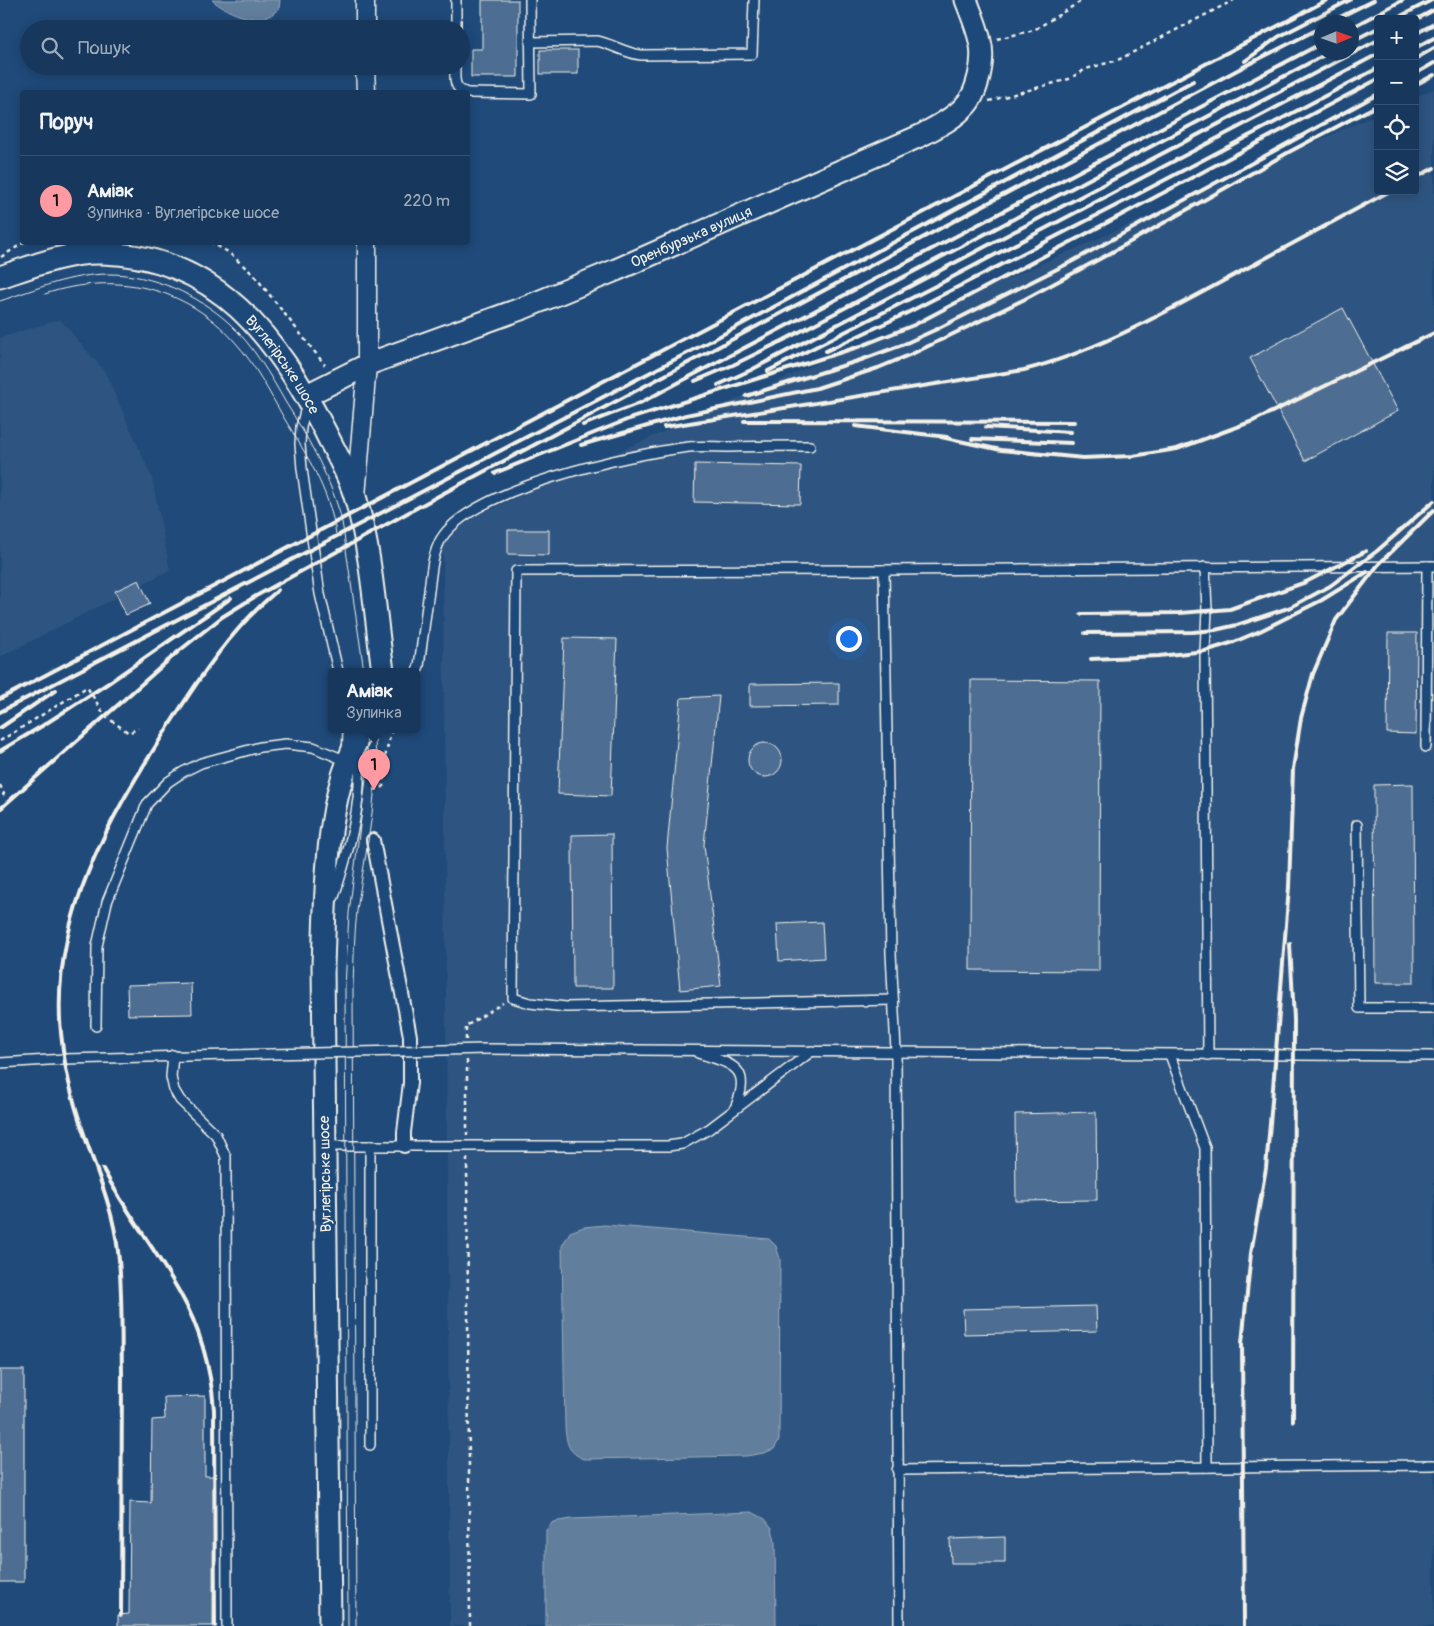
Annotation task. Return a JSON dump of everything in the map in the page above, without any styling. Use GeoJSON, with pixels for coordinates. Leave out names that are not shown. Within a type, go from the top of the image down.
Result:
{"type":"FeatureCollection","features":[{"type":"Feature","properties":{"kind":"street"},"geometry":{"type":"LineString","coordinates":[[364,0],[365,20]]}},
{"type":"Feature","properties":{"kind":"street","name":"Оренбурзька вулиця"},"geometry":{"type":"LineString","coordinates":[[307,397],[368,365],[526,306],[625,266],[922,135],[946,122],[965,107],[975,92],[981,64],[981,42],[966,0]]}},
{"type":"Feature","properties":{"kind":"street"},"geometry":{"type":"LineString","coordinates":[[365,75],[366,90]]}},
{"type":"Feature","properties":{"kind":"street"},"geometry":{"type":"LineString","coordinates":[[356,498],[368,365],[367,245]]}},
{"type":"Feature","properties":{"kind":"street","name":"Вуглегірське шосе"},"geometry":{"type":"LineString","coordinates":[[0,277],[61,257],[102,253],[124,255],[152,260],[177,268],[198,278],[240,308],[265,336],[307,397],[350,481],[361,520],[383,668]]}},
{"type":"Feature","properties":{"kind":"street","name":"Вуглегірське шосе"},"geometry":{"type":"LineString","coordinates":[[330,1626],[323,974],[331,837],[339,786],[356,733]]}},
{"type":"Feature","properties":{"kind":"street"},"geometry":{"type":"LineString","coordinates":[[374,840],[410,1036],[410,1082],[404,1146]]}},
{"type":"Feature","properties":{"kind":"lane"},"geometry":{"type":"LineString","coordinates":[[456,0],[456,20]]}},
{"type":"Feature","properties":{"kind":"lane"},"geometry":{"type":"LineString","coordinates":[[470,93],[531,94],[530,0]]}},
{"type":"Feature","properties":{"kind":"lane"},"geometry":{"type":"LineString","coordinates":[[530,42],[597,42],[641,55],[752,54],[754,0]]}},
{"type":"Feature","properties":{"kind":"lane"},"geometry":{"type":"LineString","coordinates":[[456,75],[455,85],[460,90]]}},
{"type":"Feature","properties":{"kind":"lane"},"geometry":{"type":"LineString","coordinates":[[307,397],[301,427],[302,470],[320,594],[337,668]]}},
{"type":"Feature","properties":{"kind":"lane"},"geometry":{"type":"LineString","coordinates":[[418,668],[436,551],[445,534],[457,521],[496,498],[552,476],[667,450],[690,447],[810,446]]}},
{"type":"Feature","properties":{"kind":"lane"},"geometry":{"type":"LineString","coordinates":[[893,1000],[566,1007],[530,1003],[513,998],[516,571],[1430,566],[1426,746]]}},
{"type":"Feature","properties":{"kind":"lane"},"geometry":{"type":"LineString","coordinates":[[1204,567],[1206,610],[1208,1055]]}},
{"type":"Feature","properties":{"kind":"lane"},"geometry":{"type":"LineString","coordinates":[[884,570],[893,1000],[896,1051],[899,1626]]}},
{"type":"Feature","properties":{"kind":"lane"},"geometry":{"type":"LineString","coordinates":[[325,918],[348,851],[353,827],[360,763],[356,733]]}},
{"type":"Feature","properties":{"kind":"lane"},"geometry":{"type":"LineString","coordinates":[[96,1026],[97,946],[107,902],[147,804],[168,782],[183,772],[201,763],[260,747],[286,744],[313,747],[347,760]]}},
{"type":"Feature","properties":{"kind":"lane"},"geometry":{"type":"LineString","coordinates":[[1357,826],[1359,1008],[1434,1008]]}},
{"type":"Feature","properties":{"kind":"lane"},"geometry":{"type":"LineString","coordinates":[[0,1063],[172,1056],[486,1050],[896,1051],[1434,1056]]}},
{"type":"Feature","properties":{"kind":"lane"},"geometry":{"type":"LineString","coordinates":[[689,1050],[725,1062],[733,1066],[738,1072],[743,1083],[742,1092],[733,1110]]}},
{"type":"Feature","properties":{"kind":"lane"},"geometry":{"type":"LineString","coordinates":[[325,1146],[668,1146],[682,1144],[694,1138],[813,1051]]}},
{"type":"Feature","properties":{"kind":"lane"},"geometry":{"type":"LineString","coordinates":[[1170,1055],[1205,1148],[1207,1467]]}},
{"type":"Feature","properties":{"kind":"lane"},"geometry":{"type":"LineString","coordinates":[[172,1056],[171,1077],[174,1090],[180,1100],[216,1135],[226,1157],[227,1626]]}},
{"type":"Feature","properties":{"kind":"lane"},"geometry":{"type":"LineString","coordinates":[[370,1146],[370,1446]]}},
{"type":"Feature","properties":{"kind":"lane"},"geometry":{"type":"LineString","coordinates":[[897,1470],[1434,1465]]}},
{"type":"Feature","properties":{"kind":"path"},"geometry":{"type":"LineString","coordinates":[[981,42],[1034,30],[1083,0]]}},
{"type":"Feature","properties":{"kind":"path"},"geometry":{"type":"LineString","coordinates":[[965,107],[1069,80],[1086,69],[1118,60],[1234,0]]}},
{"type":"Feature","properties":{"kind":"path"},"geometry":{"type":"LineString","coordinates":[[0,258],[20,245]]}},
{"type":"Feature","properties":{"kind":"path"},"geometry":{"type":"LineString","coordinates":[[215,245],[228,252],[254,275],[337,380]]}},
{"type":"Feature","properties":{"kind":"path"},"geometry":{"type":"LineString","coordinates":[[0,741],[87,687],[105,716],[128,733],[138,728]]}},
{"type":"Feature","properties":{"kind":"path"},"geometry":{"type":"LineString","coordinates":[[374,790],[383,786],[385,757],[391,733]]}},
{"type":"Feature","properties":{"kind":"path"},"geometry":{"type":"LineString","coordinates":[[0,785],[4,794],[0,798]]}},
{"type":"Feature","properties":{"kind":"path"},"geometry":{"type":"LineString","coordinates":[[466,1044],[466,1026],[513,998]]}},
{"type":"Feature","properties":{"kind":"path"},"geometry":{"type":"LineString","coordinates":[[466,1053],[470,1626]]}},
{"type":"Feature","properties":{"kind":"shaded area"},"geometry":{"type":"Polygon","coordinates":[[[212,0],[280,0],[279,9],[273,14],[262,18],[254,18],[224,9],[212,0]]]}},
{"type":"Feature","properties":{"kind":"shaded area"},"geometry":{"type":"Polygon","coordinates":[[[1434,89],[1434,1626],[450,1626],[443,530],[1374,116],[1374,195],[1419,195],[1419,95],[1434,89]]]}},
{"type":"Feature","properties":{"kind":"shaded area"},"geometry":{"type":"Polygon","coordinates":[[[60,319],[105,372],[152,478],[170,570],[0,657],[0,338],[60,319]]]}},
{"type":"Feature","properties":{"kind":"shaded area"},"geometry":{"type":"Polygon","coordinates":[[[605,1225],[769,1239],[776,1246],[780,1259],[779,1440],[774,1449],[746,1456],[584,1459],[571,1451],[565,1428],[562,1246],[570,1232],[584,1227],[605,1225]]]}},
{"type":"Feature","properties":{"kind":"shaded area"},"geometry":{"type":"Polygon","coordinates":[[[752,1512],[765,1519],[772,1528],[775,1542],[776,1626],[546,1626],[546,1530],[553,1522],[571,1519],[752,1512]]]}},
{"type":"Feature","properties":{"kind":"building"},"geometry":{"type":"Polygon","coordinates":[[[482,0],[518,0],[518,77],[471,77],[471,49],[482,49],[482,0]]]}},
{"type":"Feature","properties":{"kind":"building"},"geometry":{"type":"Polygon","coordinates":[[[540,50],[578,50],[578,74],[540,74],[540,50]]]}},
{"type":"Feature","properties":{"kind":"building"},"geometry":{"type":"Polygon","coordinates":[[[1343,308],[1398,411],[1305,461],[1250,358],[1343,308]]]}},
{"type":"Feature","properties":{"kind":"building"},"geometry":{"type":"Polygon","coordinates":[[[695,464],[801,466],[800,504],[694,502],[695,464]]]}},
{"type":"Feature","properties":{"kind":"building"},"geometry":{"type":"Polygon","coordinates":[[[508,530],[549,530],[549,555],[508,554],[508,530]]]}},
{"type":"Feature","properties":{"kind":"building"},"geometry":{"type":"Polygon","coordinates":[[[139,580],[150,604],[126,615],[115,591],[139,580]]]}},
{"type":"Feature","properties":{"kind":"building"},"geometry":{"type":"Polygon","coordinates":[[[1388,633],[1417,633],[1416,734],[1387,733],[1388,633]]]}},
{"type":"Feature","properties":{"kind":"building"},"geometry":{"type":"Polygon","coordinates":[[[564,638],[617,639],[611,796],[558,794],[564,638]]]}},
{"type":"Feature","properties":{"kind":"building"},"geometry":{"type":"Polygon","coordinates":[[[971,680],[1100,681],[1099,971],[970,970],[971,680]]]}},
{"type":"Feature","properties":{"kind":"building"},"geometry":{"type":"Polygon","coordinates":[[[839,683],[839,705],[750,706],[750,684],[839,683]]]}},
{"type":"Feature","properties":{"kind":"building"},"geometry":{"type":"Polygon","coordinates":[[[719,696],[704,845],[721,986],[680,990],[667,848],[681,698],[719,696]]]}},
{"type":"Feature","properties":{"kind":"building"},"geometry":{"type":"Polygon","coordinates":[[[765,743],[772,744],[777,748],[781,753],[781,767],[777,772],[772,776],[765,777],[758,776],[753,772],[749,767],[748,760],[749,753],[753,748],[758,744],[765,743]]]}},
{"type":"Feature","properties":{"kind":"building"},"geometry":{"type":"Polygon","coordinates":[[[1413,784],[1414,983],[1375,983],[1374,785],[1413,784]]]}},
{"type":"Feature","properties":{"kind":"building"},"geometry":{"type":"Polygon","coordinates":[[[612,834],[613,988],[573,988],[572,835],[612,834]]]}},
{"type":"Feature","properties":{"kind":"building"},"geometry":{"type":"Polygon","coordinates":[[[822,922],[824,958],[779,961],[777,924],[822,922]]]}},
{"type":"Feature","properties":{"kind":"building"},"geometry":{"type":"Polygon","coordinates":[[[191,983],[192,1014],[128,1015],[127,985],[191,983]]]}},
{"type":"Feature","properties":{"kind":"building"},"geometry":{"type":"Polygon","coordinates":[[[1096,1112],[1097,1200],[1016,1201],[1015,1114],[1096,1112]]]}},
{"type":"Feature","properties":{"kind":"building"},"geometry":{"type":"Polygon","coordinates":[[[1096,1306],[1097,1331],[964,1334],[963,1309],[1096,1306]]]}},
{"type":"Feature","properties":{"kind":"building"},"geometry":{"type":"Polygon","coordinates":[[[0,1370],[24,1370],[24,1582],[0,1582],[0,1370]]]}},
{"type":"Feature","properties":{"kind":"building"},"geometry":{"type":"Polygon","coordinates":[[[205,1396],[205,1476],[214,1476],[213,1626],[118,1626],[118,1615],[129,1614],[130,1502],[151,1503],[152,1420],[165,1419],[164,1397],[205,1396]]]}},
{"type":"Feature","properties":{"kind":"building"},"geometry":{"type":"Polygon","coordinates":[[[1005,1537],[1005,1563],[951,1563],[950,1539],[1005,1537]]]}},
{"type":"Feature","properties":{"kind":"tram line"},"geometry":{"type":"LineString","coordinates":[[0,301],[68,279],[109,274],[125,275],[158,282],[189,295],[217,313],[238,332],[274,382],[322,467],[333,493],[343,528],[364,668]]}},
{"type":"Feature","properties":{"kind":"tram line"},"geometry":{"type":"LineString","coordinates":[[45,294],[71,287],[97,284],[123,284],[148,288],[172,296],[216,323],[235,342],[249,360],[309,459],[323,488],[336,534]]}},
{"type":"Feature","properties":{"kind":"tram line"},"geometry":{"type":"LineString","coordinates":[[348,1626],[345,987],[349,913],[368,763],[366,733]]}},
{"type":"Feature","properties":{"kind":"tram line"},"geometry":{"type":"LineString","coordinates":[[356,1626],[353,987],[357,911],[374,797],[376,752],[374,733]]}},
{"type":"Feature","properties":{"kind":"railway"},"geometry":{"type":"LineString","coordinates":[[0,699],[1327,0]]}},
{"type":"Feature","properties":{"kind":"railway"},"geometry":{"type":"LineString","coordinates":[[1245,61],[1278,37],[1350,0]]}},
{"type":"Feature","properties":{"kind":"railway"},"geometry":{"type":"LineString","coordinates":[[1344,15],[1374,0]]}},
{"type":"Feature","properties":{"kind":"railway"},"geometry":{"type":"LineString","coordinates":[[1359,23],[1403,0]]}},
{"type":"Feature","properties":{"kind":"railway"},"geometry":{"type":"LineString","coordinates":[[1403,15],[1432,0]]}},
{"type":"Feature","properties":{"kind":"railway"},"geometry":{"type":"LineString","coordinates":[[1419,18],[1434,10]]}},
{"type":"Feature","properties":{"kind":"railway"},"geometry":{"type":"LineString","coordinates":[[1419,32],[1434,24]]}},
{"type":"Feature","properties":{"kind":"railway"},"geometry":{"type":"LineString","coordinates":[[1359,38],[1374,30]]}},
{"type":"Feature","properties":{"kind":"railway"},"geometry":{"type":"LineString","coordinates":[[0,809],[179,651],[222,617],[256,596],[442,494],[1243,67],[1314,31]]}},
{"type":"Feature","properties":{"kind":"railway"},"geometry":{"type":"LineString","coordinates":[[1419,46],[1434,38]]}},
{"type":"Feature","properties":{"kind":"railway"},"geometry":{"type":"LineString","coordinates":[[718,385],[751,370],[1374,42]]}},
{"type":"Feature","properties":{"kind":"railway"},"geometry":{"type":"LineString","coordinates":[[583,425],[640,403],[1314,47]]}},
{"type":"Feature","properties":{"kind":"railway"},"geometry":{"type":"LineString","coordinates":[[1419,57],[1434,48]]}},
{"type":"Feature","properties":{"kind":"railway"},"geometry":{"type":"LineString","coordinates":[[768,371],[945,281],[1374,56]]}},
{"type":"Feature","properties":{"kind":"railway"},"geometry":{"type":"LineString","coordinates":[[695,381],[784,340],[1315,60]]}},
{"type":"Feature","properties":{"kind":"railway"},"geometry":{"type":"LineString","coordinates":[[1419,72],[1434,63]]}},
{"type":"Feature","properties":{"kind":"railway"},"geometry":{"type":"LineString","coordinates":[[826,351],[907,313],[1374,70]]}},
{"type":"Feature","properties":{"kind":"railway"},"geometry":{"type":"LineString","coordinates":[[1419,83],[1434,75]]}},
{"type":"Feature","properties":{"kind":"railway"},"geometry":{"type":"LineString","coordinates":[[0,712],[716,338],[1193,81]]}},
{"type":"Feature","properties":{"kind":"railway"},"geometry":{"type":"LineString","coordinates":[[495,473],[629,419],[861,346],[914,325],[1374,81]]}},
{"type":"Feature","properties":{"kind":"railway"},"geometry":{"type":"LineString","coordinates":[[746,396],[861,360],[902,345],[937,329],[1071,262],[1374,96]]}},
{"type":"Feature","properties":{"kind":"railway"},"geometry":{"type":"LineString","coordinates":[[581,445],[686,415],[817,388],[878,368],[914,353],[1025,299],[1289,152],[1374,107]]}},
{"type":"Feature","properties":{"kind":"railway"},"geometry":{"type":"LineString","coordinates":[[1419,176],[1434,168]]}},
{"type":"Feature","properties":{"kind":"railway"},"geometry":{"type":"LineString","coordinates":[[664,427],[1024,370],[1049,363],[1097,345],[1145,323],[1383,195]]}},
{"type":"Feature","properties":{"kind":"railway"},"geometry":{"type":"LineString","coordinates":[[941,437],[1001,450],[1083,458],[1133,456],[1177,449],[1253,421],[1434,333]]}},
{"type":"Feature","properties":{"kind":"railway"},"geometry":{"type":"LineString","coordinates":[[744,421],[1074,422]]}},
{"type":"Feature","properties":{"kind":"railway"},"geometry":{"type":"LineString","coordinates":[[855,426],[947,437]]}},
{"type":"Feature","properties":{"kind":"railway"},"geometry":{"type":"LineString","coordinates":[[986,427],[1071,432]]}},
{"type":"Feature","properties":{"kind":"railway"},"geometry":{"type":"LineString","coordinates":[[972,439],[1072,443]]}},
{"type":"Feature","properties":{"kind":"railway"},"geometry":{"type":"LineString","coordinates":[[1085,633],[1215,630],[1237,625],[1291,607],[1330,586],[1377,551],[1434,501]]}},
{"type":"Feature","properties":{"kind":"railway"},"geometry":{"type":"LineString","coordinates":[[1244,1626],[1242,1343],[1251,1253],[1266,1168],[1289,887],[1293,769],[1301,718],[1313,674],[1336,620],[1378,565],[1434,510]]}},
{"type":"Feature","properties":{"kind":"railway"},"geometry":{"type":"LineString","coordinates":[[1081,614],[1180,613],[1230,609],[1306,582],[1366,551]]}},
{"type":"Feature","properties":{"kind":"railway"},"geometry":{"type":"LineString","coordinates":[[1091,659],[1159,656],[1205,651],[1234,642],[1322,600],[1367,572]]}},
{"type":"Feature","properties":{"kind":"railway"},"geometry":{"type":"LineString","coordinates":[[121,1615],[122,1372],[120,1266],[115,1231],[105,1193],[78,1117],[66,1066],[61,1033],[60,991],[65,950],[74,911],[88,872],[105,834],[125,797],[180,708],[218,654],[246,620],[278,590]]}},
{"type":"Feature","properties":{"kind":"railway"},"geometry":{"type":"LineString","coordinates":[[0,751],[107,684],[231,598]]}},
{"type":"Feature","properties":{"kind":"railway"},"geometry":{"type":"LineString","coordinates":[[0,728],[56,690]]}},
{"type":"Feature","properties":{"kind":"railway"},"geometry":{"type":"LineString","coordinates":[[1290,944],[1294,1019],[1293,1421]]}},
{"type":"Feature","properties":{"kind":"railway"},"geometry":{"type":"LineString","coordinates":[[103,1169],[187,1306],[199,1335],[207,1364],[214,1410],[215,1626]]}},
{"type":"Feature","properties":{"kind":"place","name":"Аміак"},"geometry":{"type":"Point","coordinates":[374,790]}}]}
